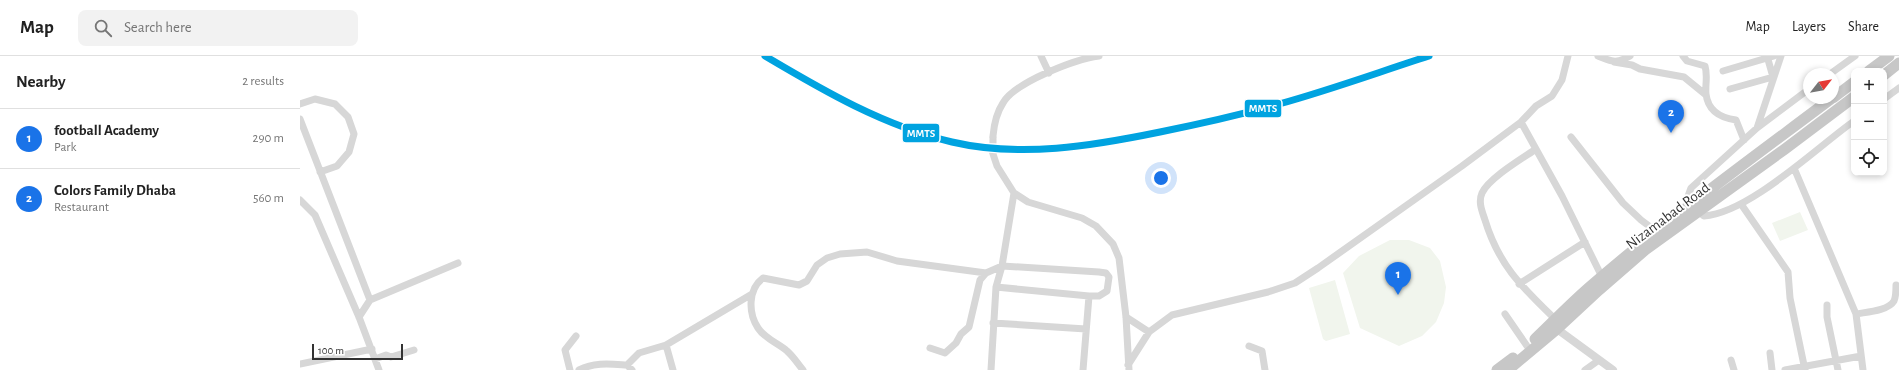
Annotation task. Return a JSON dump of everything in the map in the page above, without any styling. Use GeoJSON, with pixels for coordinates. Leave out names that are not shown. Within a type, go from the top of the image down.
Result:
{"type":"FeatureCollection","features":[{"type":"Feature","properties":{"kind":"highway"},"geometry":{"type":"LineString","coordinates":[[1873,68],[1889,56]]}},
{"type":"Feature","properties":{"kind":"highway"},"geometry":{"type":"LineString","coordinates":[[1887,72],[1899,63]]}},
{"type":"Feature","properties":{"kind":"highway","name":"Nizamabad Road"},"geometry":{"type":"LineString","coordinates":[[1839,93],[1851,84]]}},
{"type":"Feature","properties":{"kind":"highway","name":"Nizamabad Road"},"geometry":{"type":"LineString","coordinates":[[1508,370],[1557,324],[1602,277],[1657,232],[1785,150],[1851,99]]}},
{"type":"Feature","properties":{"kind":"highway","name":"Nizamabad Road"},"geometry":{"type":"LineString","coordinates":[[1497,370],[1557,324],[1693,210],[1826,104]]}},
{"type":"Feature","properties":{"kind":"street"},"geometry":{"type":"LineString","coordinates":[[1041,56],[1048,72]]}},
{"type":"Feature","properties":{"kind":"street"},"geometry":{"type":"LineString","coordinates":[[993,136],[995,121],[1003,103],[1011,93],[1028,81],[1048,72],[1089,57],[1099,56]]}},
{"type":"Feature","properties":{"kind":"street"},"geometry":{"type":"LineString","coordinates":[[1128,367],[1149,332],[1172,315],[1246,298],[1295,283],[1462,166],[1521,122],[1536,106],[1552,96],[1562,80],[1568,56]]}},
{"type":"Feature","properties":{"kind":"street"},"geometry":{"type":"LineString","coordinates":[[1598,56],[1614,62],[1632,65],[1640,69],[1684,77],[1706,95]]}},
{"type":"Feature","properties":{"kind":"street"},"geometry":{"type":"LineString","coordinates":[[1614,62],[1622,61],[1630,56]]}},
{"type":"Feature","properties":{"kind":"street"},"geometry":{"type":"LineString","coordinates":[[1683,56],[1687,61],[1705,66],[1708,74],[1706,95],[1713,112],[1725,119],[1736,120],[1744,140]]}},
{"type":"Feature","properties":{"kind":"street"},"geometry":{"type":"LineString","coordinates":[[1757,128],[1781,56]]}},
{"type":"Feature","properties":{"kind":"street"},"geometry":{"type":"LineString","coordinates":[[1838,68],[1855,56]]}},
{"type":"Feature","properties":{"kind":"street"},"geometry":{"type":"LineString","coordinates":[[1723,71],[1769,57],[1773,77]]}},
{"type":"Feature","properties":{"kind":"street"},"geometry":{"type":"LineString","coordinates":[[1730,89],[1773,77]]}},
{"type":"Feature","properties":{"kind":"street"},"geometry":{"type":"LineString","coordinates":[[1887,97],[1899,88]]}},
{"type":"Feature","properties":{"kind":"street"},"geometry":{"type":"LineString","coordinates":[[1803,94],[1757,128],[1691,188],[1687,199],[1693,210],[1704,216],[1714,216],[1741,204],[1794,168],[1851,123]]}},
{"type":"Feature","properties":{"kind":"street"},"geometry":{"type":"LineString","coordinates":[[300,104],[315,99],[335,104],[348,117],[354,134],[349,152],[337,166],[320,172]]}},
{"type":"Feature","properties":{"kind":"street"},"geometry":{"type":"LineString","coordinates":[[300,118],[370,300]]}},
{"type":"Feature","properties":{"kind":"street"},"geometry":{"type":"LineString","coordinates":[[1521,122],[1602,277]]}},
{"type":"Feature","properties":{"kind":"street"},"geometry":{"type":"LineString","coordinates":[[1571,137],[1623,203],[1641,220],[1657,232]]}},
{"type":"Feature","properties":{"kind":"street"},"geometry":{"type":"LineString","coordinates":[[1536,149],[1502,172],[1482,193],[1480,206],[1490,239],[1519,284],[1557,324],[1613,370]]}},
{"type":"Feature","properties":{"kind":"street"},"geometry":{"type":"LineString","coordinates":[[993,154],[996,166],[1014,193],[1028,202],[1082,218],[1096,226],[1113,244],[1119,258],[1126,317],[1128,367]]}},
{"type":"Feature","properties":{"kind":"street"},"geometry":{"type":"LineString","coordinates":[[1794,168],[1856,314],[1863,370]]}},
{"type":"Feature","properties":{"kind":"street"},"geometry":{"type":"LineString","coordinates":[[991,370],[996,287],[1002,266],[1014,193]]}},
{"type":"Feature","properties":{"kind":"street"},"geometry":{"type":"LineString","coordinates":[[300,200],[315,215],[359,317],[379,370]]}},
{"type":"Feature","properties":{"kind":"street"},"geometry":{"type":"LineString","coordinates":[[1741,204],[1788,272],[1790,298],[1805,368]]}},
{"type":"Feature","properties":{"kind":"street"},"geometry":{"type":"LineString","coordinates":[[1519,284],[1585,242]]}},
{"type":"Feature","properties":{"kind":"street"},"geometry":{"type":"LineString","coordinates":[[803,370],[787,351],[770,340],[758,329],[751,310],[752,294],[756,283],[763,278],[799,285],[807,281],[817,265],[827,258],[840,254],[867,252],[897,261],[986,273]]}},
{"type":"Feature","properties":{"kind":"street"},"geometry":{"type":"LineString","coordinates":[[359,317],[370,300],[458,263]]}},
{"type":"Feature","properties":{"kind":"street"},"geometry":{"type":"LineString","coordinates":[[930,348],[945,353],[956,343],[961,334],[969,327],[980,280],[986,273],[1002,266],[1099,272],[1108,274],[1107,291],[1098,296],[996,287]]}},
{"type":"Feature","properties":{"kind":"street"},"geometry":{"type":"LineString","coordinates":[[1856,314],[1890,305],[1894,300],[1896,285]]}},
{"type":"Feature","properties":{"kind":"street"},"geometry":{"type":"LineString","coordinates":[[579,370],[589,365],[629,368],[639,353],[666,345],[752,294]]}},
{"type":"Feature","properties":{"kind":"street"},"geometry":{"type":"LineString","coordinates":[[1083,370],[1089,296]]}},
{"type":"Feature","properties":{"kind":"street"},"geometry":{"type":"LineString","coordinates":[[1827,305],[1827,317],[1838,370]]}},
{"type":"Feature","properties":{"kind":"street"},"geometry":{"type":"LineString","coordinates":[[1505,314],[1527,346]]}},
{"type":"Feature","properties":{"kind":"street"},"geometry":{"type":"LineString","coordinates":[[1126,317],[1149,332]]}},
{"type":"Feature","properties":{"kind":"street"},"geometry":{"type":"LineString","coordinates":[[993,323],[1086,329]]}},
{"type":"Feature","properties":{"kind":"street"},"geometry":{"type":"LineString","coordinates":[[570,370],[565,350],[576,336]]}},
{"type":"Feature","properties":{"kind":"street"},"geometry":{"type":"LineString","coordinates":[[666,345],[673,370]]}},
{"type":"Feature","properties":{"kind":"street"},"geometry":{"type":"LineString","coordinates":[[1249,346],[1262,351],[1265,370]]}},
{"type":"Feature","properties":{"kind":"street"},"geometry":{"type":"LineString","coordinates":[[300,364],[372,350]]}},
{"type":"Feature","properties":{"kind":"street"},"geometry":{"type":"LineString","coordinates":[[375,359],[386,355],[391,357],[414,350]]}},
{"type":"Feature","properties":{"kind":"street"},"geometry":{"type":"LineString","coordinates":[[1770,353],[1772,370]]}},
{"type":"Feature","properties":{"kind":"street"},"geometry":{"type":"LineString","coordinates":[[1785,370],[1805,368],[1861,356]]}},
{"type":"Feature","properties":{"kind":"street"},"geometry":{"type":"LineString","coordinates":[[1584,370],[1599,360]]}},
{"type":"Feature","properties":{"kind":"street"},"geometry":{"type":"LineString","coordinates":[[1731,360],[1734,370]]}},
{"type":"Feature","properties":{"kind":"shaded area"},"geometry":{"type":"Polygon","coordinates":[[[1800,212],[1808,230],[1780,241],[1772,223],[1800,212]]]}},
{"type":"Feature","properties":{"kind":"shaded area"},"geometry":{"type":"Polygon","coordinates":[[[1390,240],[1409,240],[1430,248],[1440,261],[1446,287],[1444,303],[1436,322],[1422,336],[1399,346],[1360,328],[1343,273],[1359,256],[1390,240]]]}},
{"type":"Feature","properties":{"kind":"shaded area"},"geometry":{"type":"Polygon","coordinates":[[[1335,280],[1350,334],[1326,341],[1323,339],[1309,288],[1335,280]]]}},
{"type":"Feature","properties":{"kind":"tunnel"},"geometry":{"type":"LineString","coordinates":[[993,136],[993,154]]}},
{"type":"Feature","properties":{"kind":"transit line","name":"MMTS"},"geometry":{"type":"LineString","coordinates":[[765,56],[855,106],[902,127],[952,142],[978,147],[1030,150],[1082,146],[1109,142],[1220,119],[1298,99],[1429,56]]}},
{"type":"Feature","properties":{"kind":"place","name":"Colors Family Dhaba"},"geometry":{"type":"Point","coordinates":[1671,133]}},
{"type":"Feature","properties":{"kind":"place","name":"football Academy"},"geometry":{"type":"Point","coordinates":[1398,295]}}]}
